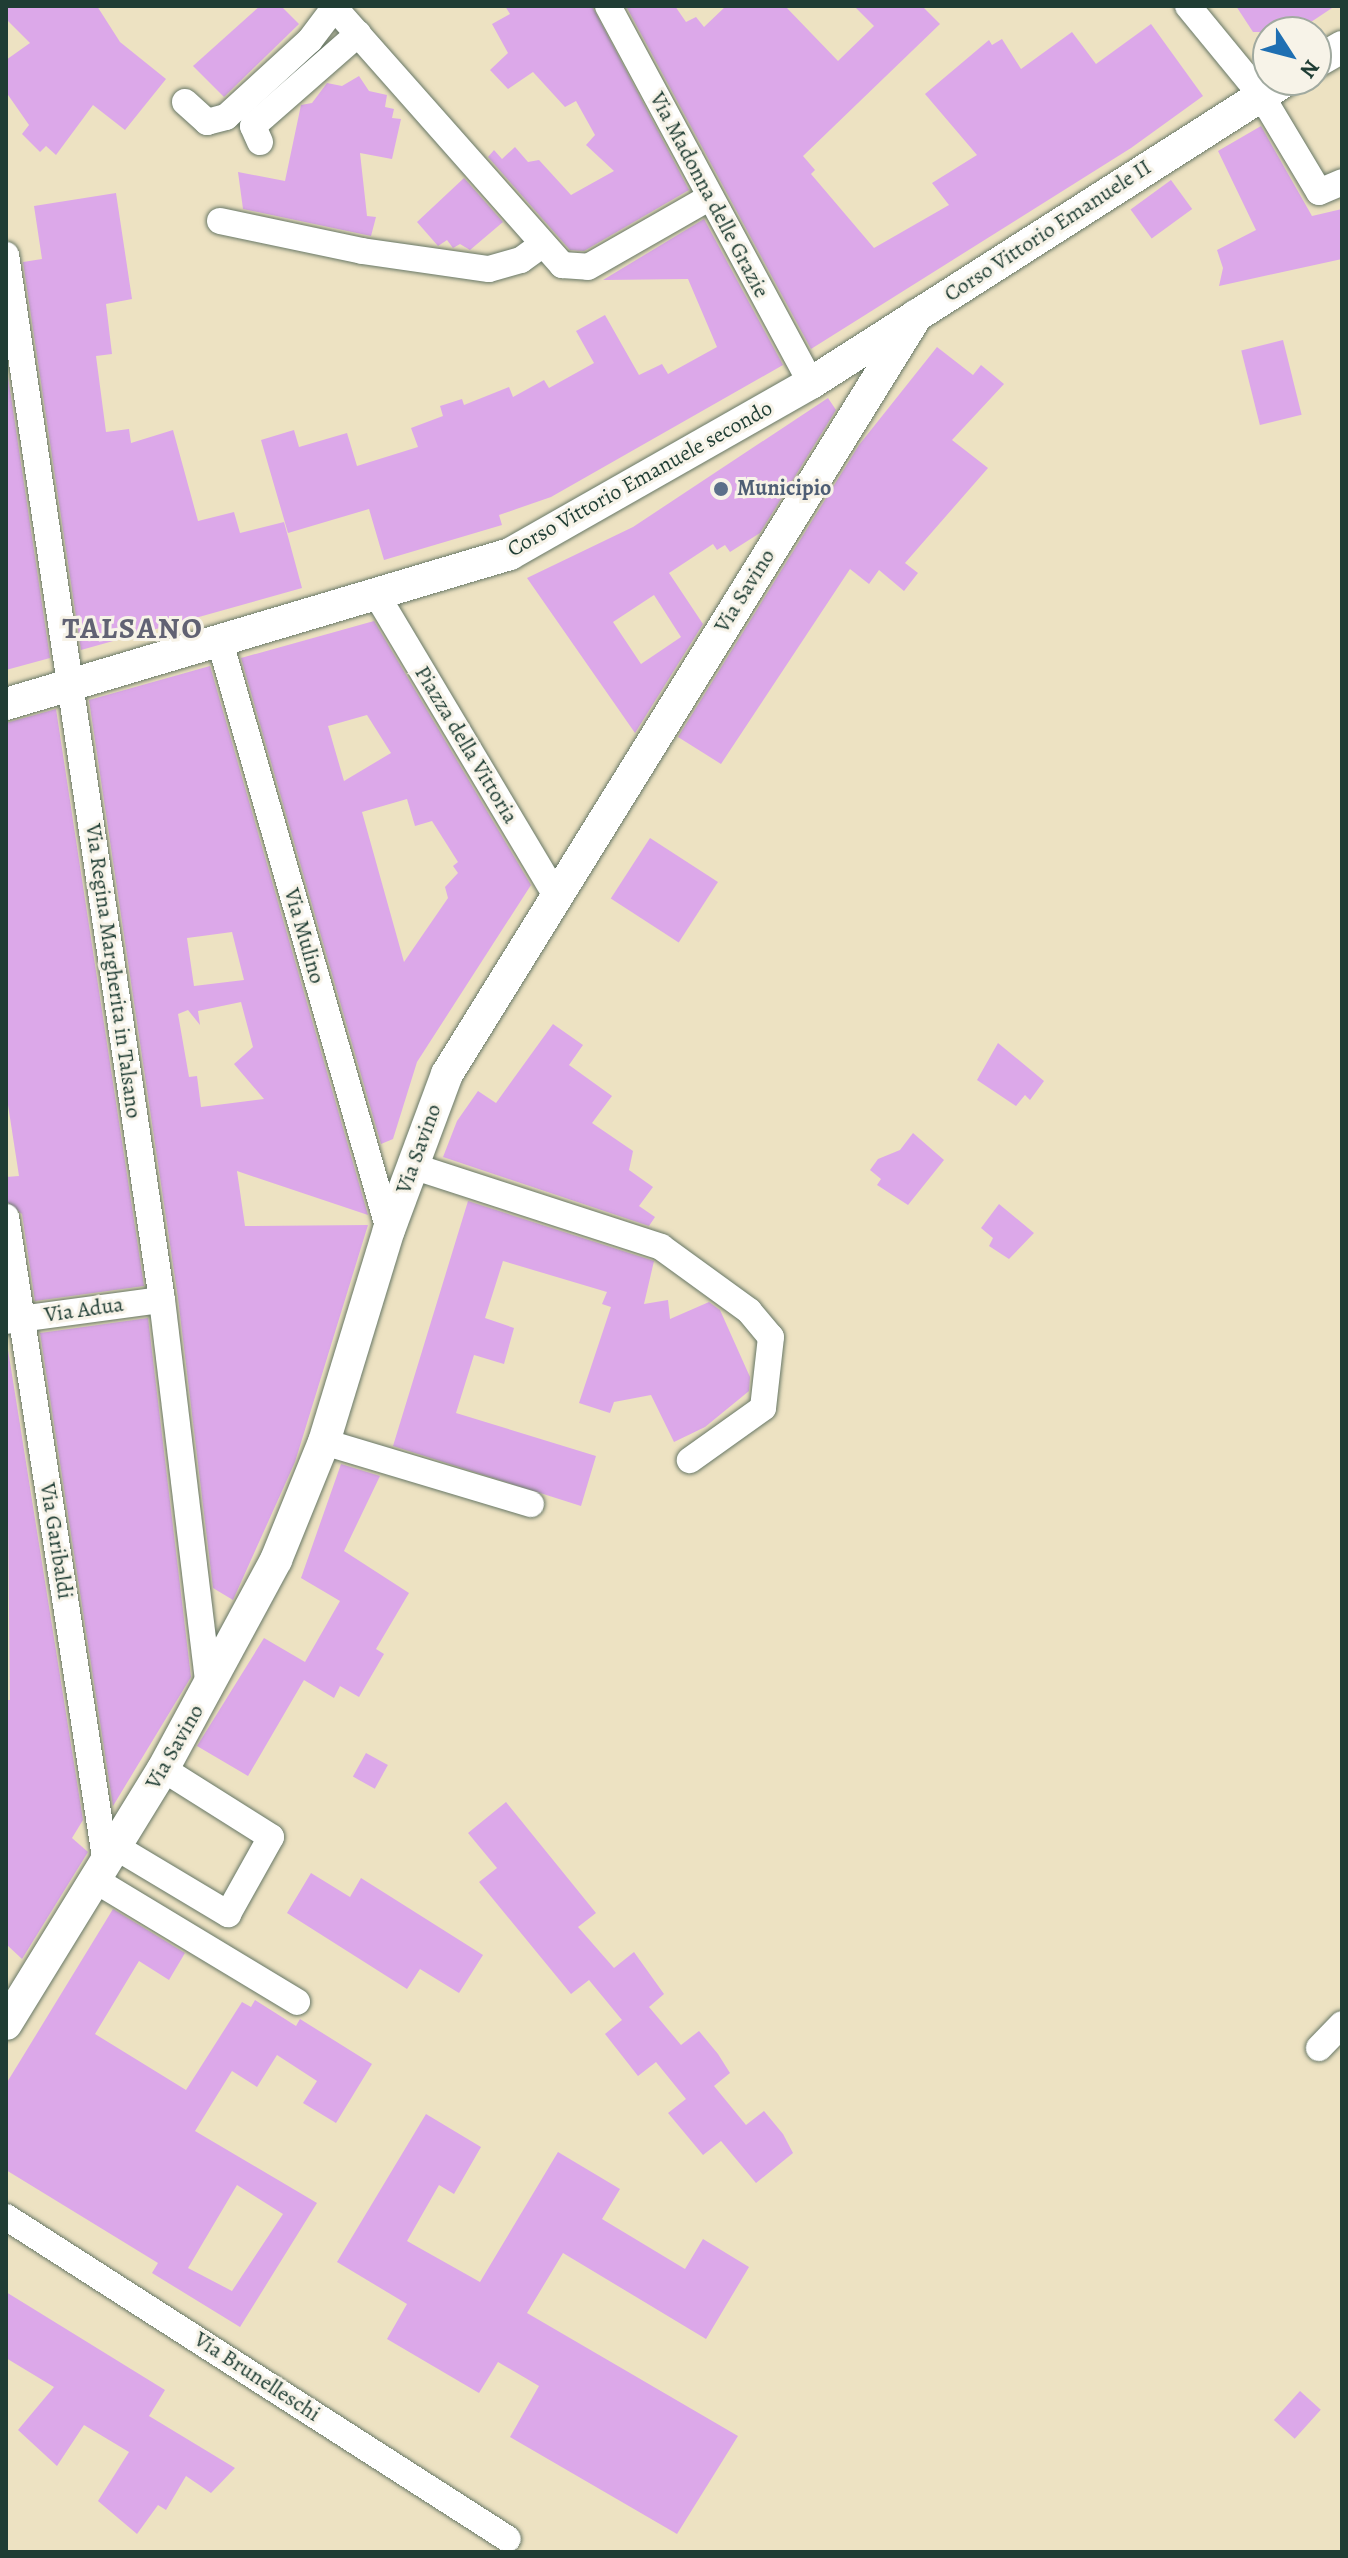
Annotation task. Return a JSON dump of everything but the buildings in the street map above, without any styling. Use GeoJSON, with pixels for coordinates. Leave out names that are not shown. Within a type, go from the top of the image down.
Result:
{"type":"FeatureCollection","features":[{"type":"Feature","properties":{"kind":"street","name":"Via Madonna delle Grazie"},"geometry":{"type":"LineString","coordinates":[[608,6],[811,383]]}},
{"type":"Feature","properties":{"kind":"street"},"geometry":{"type":"LineString","coordinates":[[1188,6],[1252,67]]}},
{"type":"Feature","properties":{"kind":"street"},"geometry":{"type":"LineString","coordinates":[[185,102],[207,122],[226,117],[310,40],[333,7],[562,265],[588,267],[710,197]]}},
{"type":"Feature","properties":{"kind":"street"},"geometry":{"type":"LineString","coordinates":[[260,142],[253,126],[358,34]]}},
{"type":"Feature","properties":{"kind":"street","name":"Corso Vittorio Emanuele II"},"geometry":{"type":"LineString","coordinates":[[811,383],[1261,96]]}},
{"type":"Feature","properties":{"kind":"street"},"geometry":{"type":"LineString","coordinates":[[1277,96],[1319,192],[1342,182]]}},
{"type":"Feature","properties":{"kind":"street"},"geometry":{"type":"LineString","coordinates":[[220,221],[362,251],[489,269],[521,260],[543,244]]}},
{"type":"Feature","properties":{"kind":"street","name":"Via Regina Margherita in Talsano"},"geometry":{"type":"LineString","coordinates":[[6,255],[162,1300],[209,1689]]}},
{"type":"Feature","properties":{"kind":"street","name":"Via Savino"},"geometry":{"type":"LineString","coordinates":[[6,2024],[163,1769],[209,1689],[276,1560],[324,1442],[389,1230],[447,1074],[555,894],[917,315]]}},
{"type":"Feature","properties":{"kind":"street","name":"Corso Vittorio Emanuele secondo"},"geometry":{"type":"LineString","coordinates":[[6,704],[378,597],[510,554],[811,383]]}},
{"type":"Feature","properties":{"kind":"street","name":"Piazza della Vittoria"},"geometry":{"type":"LineString","coordinates":[[378,597],[555,894]]}},
{"type":"Feature","properties":{"kind":"street","name":"Via Mulino"},"geometry":{"type":"LineString","coordinates":[[220,642],[389,1230]]}},
{"type":"Feature","properties":{"kind":"street"},"geometry":{"type":"LineString","coordinates":[[412,1166],[661,1247],[749,1311],[771,1337],[763,1408],[690,1460]]}},
{"type":"Feature","properties":{"kind":"street","name":"Via Garibaldi"},"geometry":{"type":"LineString","coordinates":[[6,1217],[14,1320],[106,1864]]}},
{"type":"Feature","properties":{"kind":"street","name":"Via Adua"},"geometry":{"type":"LineString","coordinates":[[14,1320],[162,1300]]}},
{"type":"Feature","properties":{"kind":"street"},"geometry":{"type":"LineString","coordinates":[[324,1442],[531,1504]]}},
{"type":"Feature","properties":{"kind":"street"},"geometry":{"type":"LineString","coordinates":[[106,1864],[228,1914],[271,1837],[163,1769]]}},
{"type":"Feature","properties":{"kind":"street"},"geometry":{"type":"LineString","coordinates":[[106,1864],[297,2002]]}},
{"type":"Feature","properties":{"kind":"street"},"geometry":{"type":"LineString","coordinates":[[1319,2048],[1342,2024]]}},
{"type":"Feature","properties":{"kind":"street","name":"Via Brunelleschi"},"geometry":{"type":"LineString","coordinates":[[6,2217],[508,2539]]}},
{"type":"Feature","properties":{"kind":"place","name":"Municipio"},"geometry":{"type":"Point","coordinates":[721,489]}},
{"type":"Feature","properties":{"kind":"district","name":"TALSANO"},"geometry":{"type":"Point","coordinates":[133,628]}}]}
